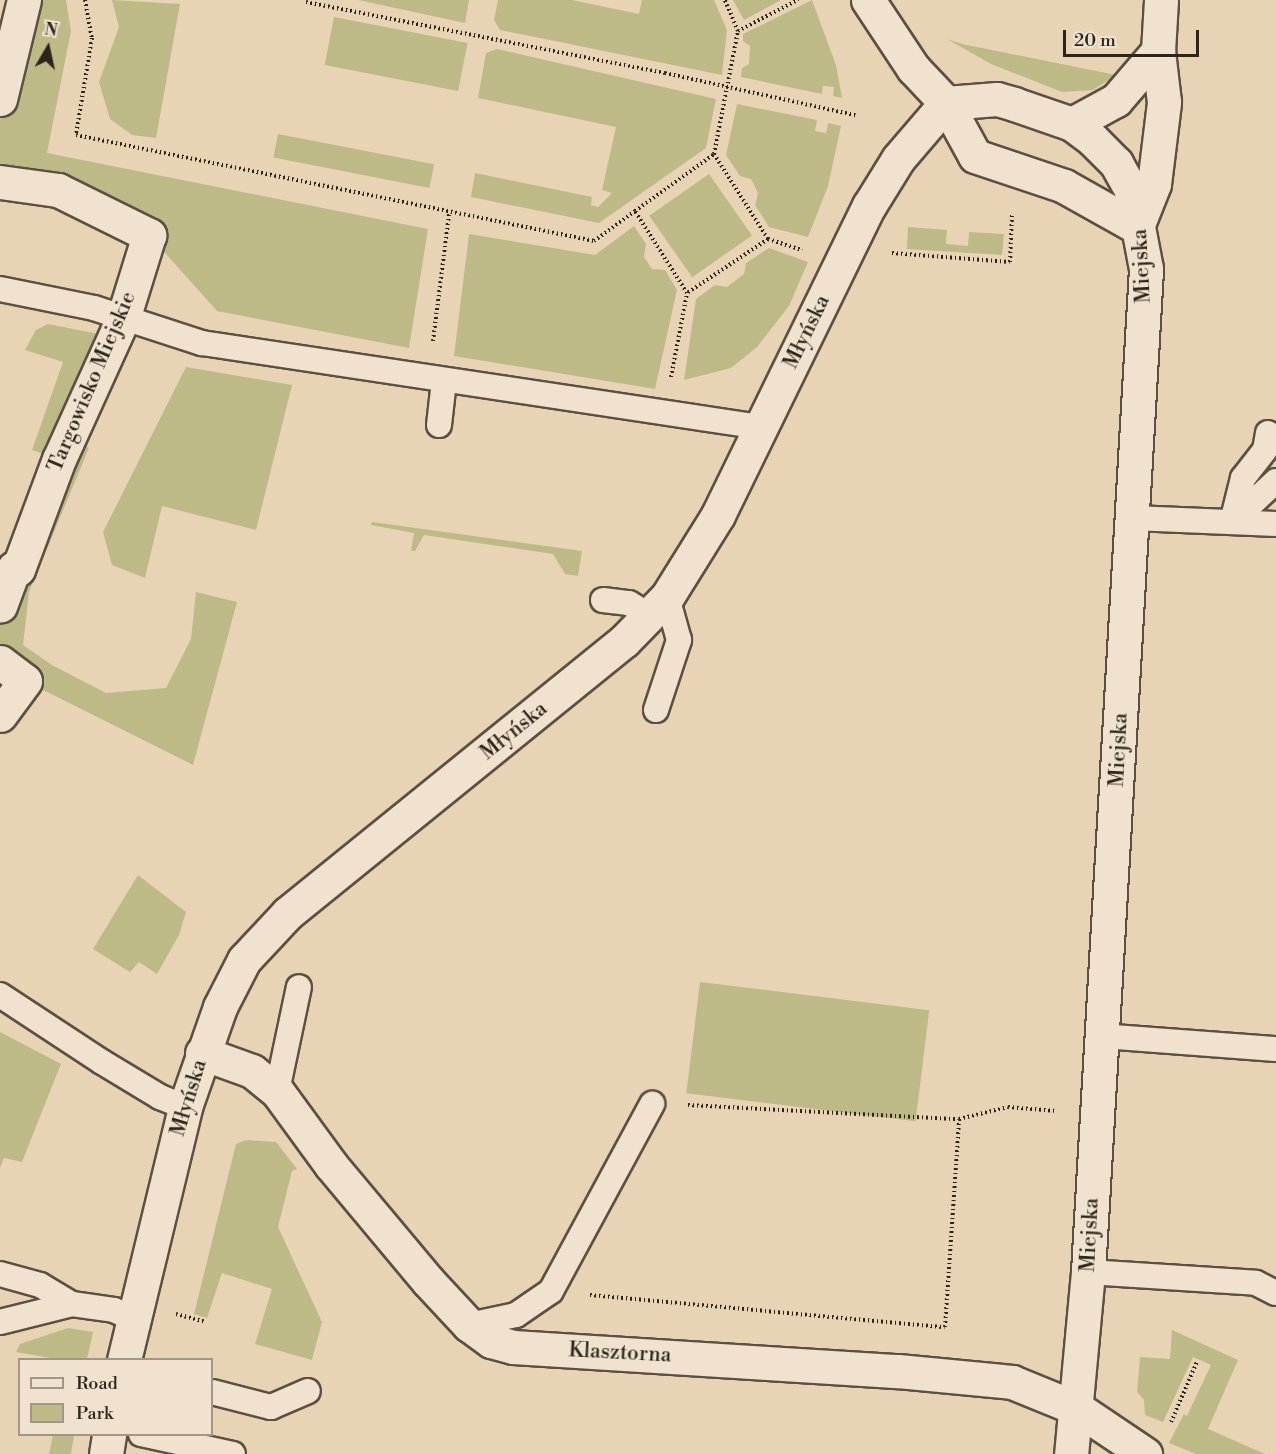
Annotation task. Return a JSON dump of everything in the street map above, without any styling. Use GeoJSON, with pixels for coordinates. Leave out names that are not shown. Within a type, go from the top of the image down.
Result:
{"type":"FeatureCollection","features":[{"type":"Feature","properties":{"kind":"street"},"geometry":{"type":"LineString","coordinates":[[0,99],[24,0]]}},
{"type":"Feature","properties":{"kind":"street"},"geometry":{"type":"LineString","coordinates":[[868,0],[913,68],[946,103],[975,156],[1064,186],[1137,226]]}},
{"type":"Feature","properties":{"kind":"street","name":"Miejska"},"geometry":{"type":"LineString","coordinates":[[1071,1454],[1078,1409],[1088,1272],[1146,280],[1137,226],[1154,184],[1163,114],[1158,51],[1161,0]]}},
{"type":"Feature","properties":{"kind":"street"},"geometry":{"type":"LineString","coordinates":[[1072,124],[1116,100],[1158,51]]}},
{"type":"Feature","properties":{"kind":"street"},"geometry":{"type":"LineString","coordinates":[[946,103],[997,99],[1072,124],[1116,163],[1131,190],[1137,226]]}},
{"type":"Feature","properties":{"kind":"street","name":"Młyńska"},"geometry":{"type":"LineString","coordinates":[[124,1358],[185,1107],[202,1053],[238,972],[268,930],[576,681],[659,606],[718,515],[869,206],[898,159],[946,103]]}},
{"type":"Feature","properties":{"kind":"street","name":"Targowisko Miejskie"},"geometry":{"type":"LineString","coordinates":[[0,182],[58,190],[149,235],[124,316],[59,459],[18,569],[14,568],[0,606]]}},
{"type":"Feature","properties":{"kind":"street"},"geometry":{"type":"LineString","coordinates":[[0,662],[25,681],[0,715]]}},
{"type":"Feature","properties":{"kind":"street","name":"Klasztorna"},"geometry":{"type":"LineString","coordinates":[[202,1053],[252,1071],[277,1090],[331,1166],[469,1325],[491,1341],[513,1347],[990,1379],[1031,1387],[1078,1409],[1145,1454]]}},
{"type":"Feature","properties":{"kind":"street"},"geometry":{"type":"LineString","coordinates":[[106,1454],[109,1436]]}},
{"type":"Feature","properties":{"kind":"lane"},"geometry":{"type":"LineString","coordinates":[[0,289],[124,316],[202,343],[760,427]]}},
{"type":"Feature","properties":{"kind":"lane"},"geometry":{"type":"LineString","coordinates":[[439,425],[444,381]]}},
{"type":"Feature","properties":{"kind":"lane"},"geometry":{"type":"LineString","coordinates":[[1232,522],[1243,478],[1265,450],[1268,433]]}},
{"type":"Feature","properties":{"kind":"lane"},"geometry":{"type":"LineString","coordinates":[[1232,522],[1276,481]]}},
{"type":"Feature","properties":{"kind":"lane"},"geometry":{"type":"LineString","coordinates":[[1133,518],[1276,524]]}},
{"type":"Feature","properties":{"kind":"lane"},"geometry":{"type":"LineString","coordinates":[[603,600],[659,606],[679,640],[656,710]]}},
{"type":"Feature","properties":{"kind":"lane"},"geometry":{"type":"LineString","coordinates":[[277,1090],[299,987]]}},
{"type":"Feature","properties":{"kind":"lane"},"geometry":{"type":"LineString","coordinates":[[0,995],[102,1062],[160,1097],[185,1107]]}},
{"type":"Feature","properties":{"kind":"lane"},"geometry":{"type":"LineString","coordinates":[[1102,1036],[1276,1049]]}},
{"type":"Feature","properties":{"kind":"lane"},"geometry":{"type":"LineString","coordinates":[[469,1325],[516,1315],[551,1292],[652,1104]]}},
{"type":"Feature","properties":{"kind":"lane"},"geometry":{"type":"LineString","coordinates":[[1088,1272],[1256,1283],[1276,1293]]}},
{"type":"Feature","properties":{"kind":"lane"},"geometry":{"type":"LineString","coordinates":[[0,1274],[40,1285],[72,1304]]}},
{"type":"Feature","properties":{"kind":"lane"},"geometry":{"type":"LineString","coordinates":[[0,1322],[72,1304],[114,1310],[133,1320]]}},
{"type":"Feature","properties":{"kind":"lane"},"geometry":{"type":"LineString","coordinates":[[213,1392],[271,1407],[308,1391]]}},
{"type":"Feature","properties":{"kind":"lane"},"geometry":{"type":"LineString","coordinates":[[150,1436],[233,1454]]}},
{"type":"Feature","properties":{"kind":"path"},"geometry":{"type":"LineString","coordinates":[[85,0],[92,38],[76,135],[449,214],[594,241],[714,154],[738,31],[725,0]]}},
{"type":"Feature","properties":{"kind":"path"},"geometry":{"type":"LineString","coordinates":[[738,31],[798,0]]}},
{"type":"Feature","properties":{"kind":"path"},"geometry":{"type":"LineString","coordinates":[[306,2],[855,115]]}},
{"type":"Feature","properties":{"kind":"path"},"geometry":{"type":"LineString","coordinates":[[714,154],[768,239],[796,248]]}},
{"type":"Feature","properties":{"kind":"path"},"geometry":{"type":"LineString","coordinates":[[635,211],[687,293],[670,383]]}},
{"type":"Feature","properties":{"kind":"path"},"geometry":{"type":"LineString","coordinates":[[431,353],[449,214]]}},
{"type":"Feature","properties":{"kind":"path"},"geometry":{"type":"LineString","coordinates":[[907,254],[1010,262],[1011,214]]}},
{"type":"Feature","properties":{"kind":"path"},"geometry":{"type":"LineString","coordinates":[[687,293],[768,239]]}},
{"type":"Feature","properties":{"kind":"path"},"geometry":{"type":"LineString","coordinates":[[652,1104],[958,1119],[1008,1107],[1058,1112]]}},
{"type":"Feature","properties":{"kind":"path"},"geometry":{"type":"LineString","coordinates":[[551,1292],[945,1327],[958,1119]]}},
{"type":"Feature","properties":{"kind":"path"},"geometry":{"type":"LineString","coordinates":[[166,1311],[206,1322]]}},
{"type":"Feature","properties":{"kind":"path"},"geometry":{"type":"LineString","coordinates":[[1170,1426],[1197,1362]]}},
{"type":"Feature","properties":{"kind":"green space"},"geometry":{"type":"Polygon","coordinates":[[[24,0],[66,0],[71,31],[47,153],[428,229],[409,348],[217,311],[149,235],[0,182],[0,99],[24,0]]]}},
{"type":"Feature","properties":{"kind":"green space"},"geometry":{"type":"Polygon","coordinates":[[[112,0],[180,4],[156,138],[132,135],[110,119],[99,82],[119,27],[112,0]]]}},
{"type":"Feature","properties":{"kind":"green space"},"geometry":{"type":"Polygon","coordinates":[[[358,0],[469,0],[465,23],[358,0]]]}},
{"type":"Feature","properties":{"kind":"green space"},"geometry":{"type":"Polygon","coordinates":[[[498,0],[572,0],[639,14],[642,0],[714,0],[727,30],[722,75],[500,30],[494,20],[498,0]]]}},
{"type":"Feature","properties":{"kind":"green space"},"geometry":{"type":"Polygon","coordinates":[[[733,0],[781,0],[744,20],[733,0]]]}},
{"type":"Feature","properties":{"kind":"green space"},"geometry":{"type":"Polygon","coordinates":[[[812,0],[836,65],[842,98],[833,96],[834,87],[823,86],[822,94],[741,77],[742,68],[749,64],[750,46],[743,41],[743,34],[812,0]]]}},
{"type":"Feature","properties":{"kind":"green space"},"geometry":{"type":"Polygon","coordinates":[[[334,17],[468,43],[458,91],[325,65],[334,17]]]}},
{"type":"Feature","properties":{"kind":"green space"},"geometry":{"type":"Polygon","coordinates":[[[947,39],[1116,75],[1093,90],[1062,92],[991,64],[947,39]]]}},
{"type":"Feature","properties":{"kind":"green space"},"geometry":{"type":"Polygon","coordinates":[[[497,49],[716,99],[706,148],[599,223],[471,197],[475,173],[592,197],[591,205],[598,207],[612,193],[602,190],[616,127],[478,98],[486,53],[497,49]]]}},
{"type":"Feature","properties":{"kind":"green space"},"geometry":{"type":"Polygon","coordinates":[[[737,104],[817,120],[815,131],[826,133],[828,123],[841,126],[828,186],[808,237],[769,227],[755,205],[758,193],[751,179],[740,176],[726,155],[737,104]]]}},
{"type":"Feature","properties":{"kind":"green space"},"geometry":{"type":"Polygon","coordinates":[[[278,134],[434,164],[429,188],[273,158],[278,134]]]}},
{"type":"Feature","properties":{"kind":"green space"},"geometry":{"type":"Polygon","coordinates":[[[709,174],[752,235],[692,277],[649,216],[709,174]]]}},
{"type":"Feature","properties":{"kind":"green space"},"geometry":{"type":"Polygon","coordinates":[[[634,226],[646,244],[644,257],[652,269],[665,270],[677,290],[655,389],[454,356],[469,234],[595,255],[634,226]]]}},
{"type":"Feature","properties":{"kind":"green space"},"geometry":{"type":"Polygon","coordinates":[[[908,227],[947,230],[946,244],[968,246],[969,232],[1004,234],[1002,255],[907,249],[908,227]]]}},
{"type":"Feature","properties":{"kind":"green space"},"geometry":{"type":"Polygon","coordinates":[[[769,248],[808,262],[789,306],[757,347],[731,368],[684,380],[696,299],[715,285],[727,287],[744,274],[746,263],[769,248]]]}},
{"type":"Feature","properties":{"kind":"green space"},"geometry":{"type":"Polygon","coordinates":[[[48,324],[114,337],[70,435],[89,448],[29,592],[23,645],[52,665],[106,693],[166,688],[191,639],[196,592],[237,602],[193,765],[25,681],[0,662],[0,606],[58,459],[32,450],[63,362],[25,350],[36,330],[48,324]]]}},
{"type":"Feature","properties":{"kind":"green space"},"geometry":{"type":"Polygon","coordinates":[[[186,367],[292,385],[256,530],[162,506],[145,578],[112,565],[103,532],[186,367]]]}},
{"type":"Feature","properties":{"kind":"green space"},"geometry":{"type":"Polygon","coordinates":[[[372,522],[582,551],[578,576],[565,574],[553,554],[424,535],[415,551],[411,551],[414,533],[371,525],[372,522]]]}},
{"type":"Feature","properties":{"kind":"green space"},"geometry":{"type":"Polygon","coordinates":[[[138,875],[186,912],[179,935],[157,974],[139,962],[130,972],[93,949],[138,875]]]}},
{"type":"Feature","properties":{"kind":"green space"},"geometry":{"type":"Polygon","coordinates":[[[700,982],[929,1010],[916,1121],[686,1093],[700,982]]]}},
{"type":"Feature","properties":{"kind":"green space"},"geometry":{"type":"Polygon","coordinates":[[[0,1032],[61,1064],[22,1162],[4,1158],[0,1168],[0,1032]]]}},
{"type":"Feature","properties":{"kind":"green space"},"geometry":{"type":"Polygon","coordinates":[[[246,1140],[276,1142],[297,1169],[292,1171],[278,1227],[322,1322],[312,1360],[255,1344],[272,1289],[222,1273],[207,1318],[194,1314],[236,1144],[246,1140]]]}},
{"type":"Feature","properties":{"kind":"green space"},"geometry":{"type":"Polygon","coordinates":[[[68,1328],[93,1332],[87,1358],[50,1358],[16,1352],[20,1344],[68,1328]]]}},
{"type":"Feature","properties":{"kind":"green space"},"geometry":{"type":"Polygon","coordinates":[[[1172,1330],[1238,1360],[1208,1429],[1265,1454],[1196,1454],[1169,1443],[1184,1414],[1187,1416],[1211,1365],[1193,1357],[1163,1422],[1145,1415],[1144,1400],[1137,1392],[1140,1357],[1170,1359],[1172,1330]]]}},
{"type":"Feature","properties":{"kind":"green space"},"geometry":{"type":"Polygon","coordinates":[[[53,1436],[74,1436],[71,1454],[49,1454],[53,1436]]]}}]}
